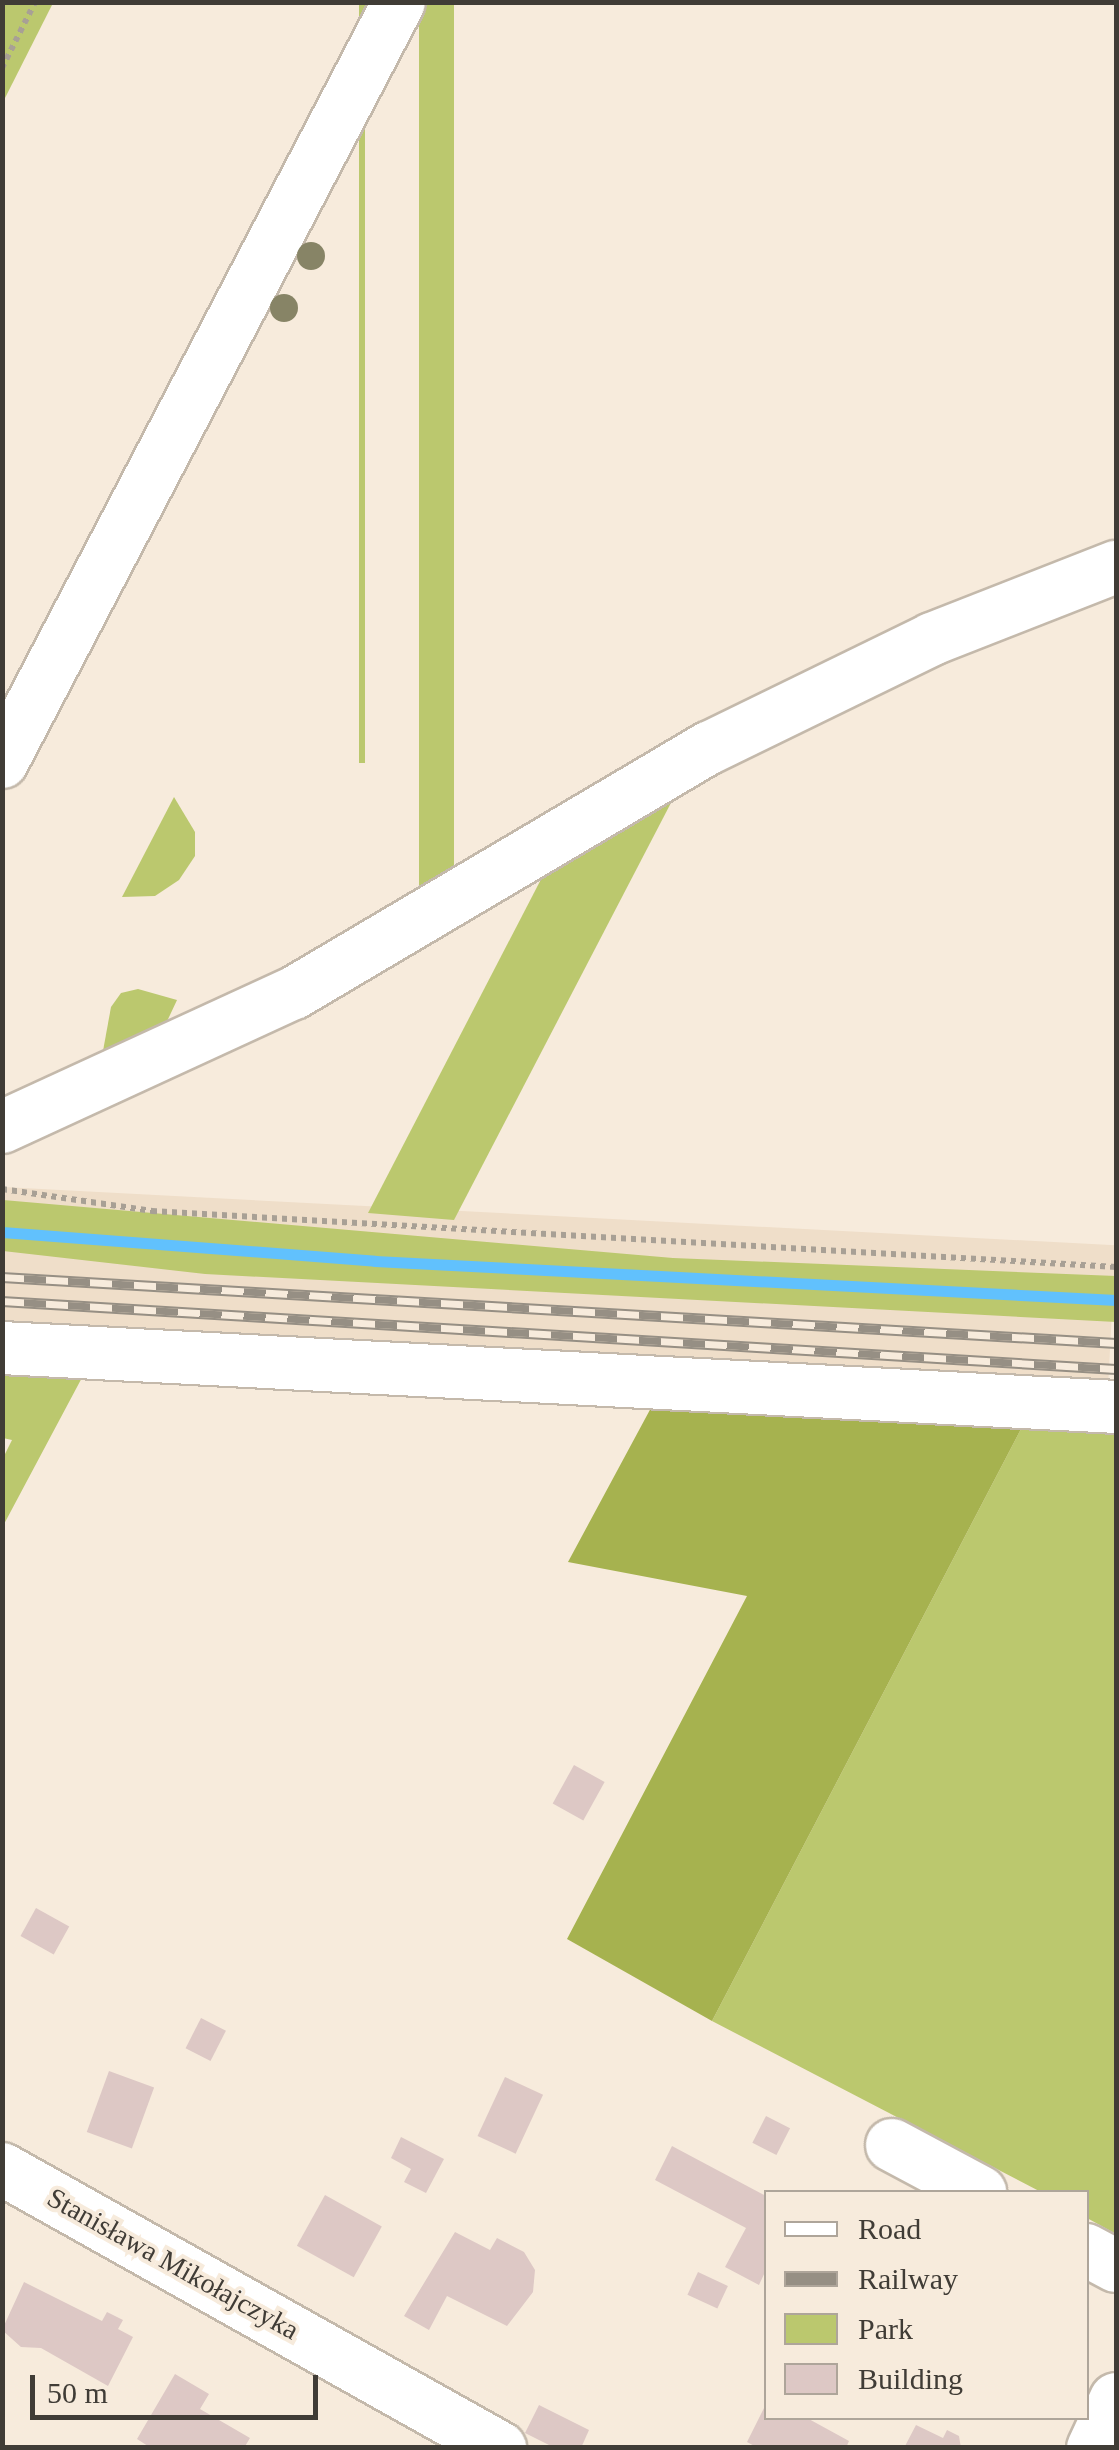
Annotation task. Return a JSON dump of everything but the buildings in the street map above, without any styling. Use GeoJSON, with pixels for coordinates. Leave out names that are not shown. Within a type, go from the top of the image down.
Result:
{"type":"FeatureCollection","features":[{"type":"Feature","properties":{"kind":"street"},"geometry":{"type":"LineString","coordinates":[[2,762],[399,2]]}},
{"type":"Feature","properties":{"kind":"street"},"geometry":{"type":"LineString","coordinates":[[2,1127],[294,993],[709,748],[932,638],[1116,566]]}},
{"type":"Feature","properties":{"kind":"street"},"geometry":{"type":"LineString","coordinates":[[2,1348],[1116,1407]]}},
{"type":"Feature","properties":{"kind":"street"},"geometry":{"type":"LineString","coordinates":[[892,2145],[976,2190]]}},
{"type":"Feature","properties":{"kind":"street","name":"Stanisława Mikołajczyka"},"geometry":{"type":"LineString","coordinates":[[2,2168],[500,2448]]}},
{"type":"Feature","properties":{"kind":"street"},"geometry":{"type":"LineString","coordinates":[[1089,2252],[1116,2266]]}},
{"type":"Feature","properties":{"kind":"street"},"geometry":{"type":"LineString","coordinates":[[1092,2448],[1116,2398]]}},
{"type":"Feature","properties":{"kind":"path"},"geometry":{"type":"LineString","coordinates":[[2,68],[36,2]]}},
{"type":"Feature","properties":{"kind":"path"},"geometry":{"type":"LineString","coordinates":[[2,1190],[152,1211],[1116,1267]]}},
{"type":"Feature","properties":{"kind":"shaded area"},"geometry":{"type":"Polygon","coordinates":[[[3,1187],[1115,1245],[1106,1424],[2,1366],[3,1187]]]}},
{"type":"Feature","properties":{"kind":"green space"},"geometry":{"type":"Polygon","coordinates":[[[2,3],[53,3],[3,102],[2,3]]]}},
{"type":"Feature","properties":{"kind":"green space"},"geometry":{"type":"Polygon","coordinates":[[[359,3],[365,3],[365,763],[359,763],[359,3]]]}},
{"type":"Feature","properties":{"kind":"green space"},"geometry":{"type":"Polygon","coordinates":[[[419,3],[454,3],[454,907],[419,907],[419,3]]]}},
{"type":"Feature","properties":{"kind":"green space"},"geometry":{"type":"Polygon","coordinates":[[[686,774],[454,1220],[368,1213],[551,860],[686,774]]]}},
{"type":"Feature","properties":{"kind":"green space"},"geometry":{"type":"Polygon","coordinates":[[[174,797],[195,832],[195,856],[179,880],[155,896],[122,897],[174,797]]]}},
{"type":"Feature","properties":{"kind":"green space"},"geometry":{"type":"Polygon","coordinates":[[[138,989],[177,1000],[155,1047],[99,1073],[111,1007],[121,993],[138,989]]]}},
{"type":"Feature","properties":{"kind":"green space"},"geometry":{"type":"Polygon","coordinates":[[[3,1200],[673,1258],[1116,1276],[1116,1322],[205,1274],[3,1251],[3,1200]]]}},
{"type":"Feature","properties":{"kind":"green space"},"geometry":{"type":"Polygon","coordinates":[[[3,1370],[85,1372],[3,1526],[3,1458],[12,1440],[3,1438],[3,1370]]]}},
{"type":"Feature","properties":{"kind":"green space"},"geometry":{"type":"Polygon","coordinates":[[[652,1406],[1021,1429],[712,2021],[567,1939],[747,1596],[568,1562],[652,1406]]]}},
{"type":"Feature","properties":{"kind":"green space"},"geometry":{"type":"Polygon","coordinates":[[[1021,1429],[1116,1434],[1116,2234],[1089,2219],[1089,2190],[1037,2190],[712,2021],[1021,1429]]]}},
{"type":"Feature","properties":{"kind":"waterway"},"geometry":{"type":"LineString","coordinates":[[2,1232],[375,1261],[1116,1300]]}},
{"type":"Feature","properties":{"kind":"railway"},"geometry":{"type":"LineString","coordinates":[[2,1277],[1116,1343]]}},
{"type":"Feature","properties":{"kind":"railway"},"geometry":{"type":"LineString","coordinates":[[2,1301],[1116,1369]]}}]}
